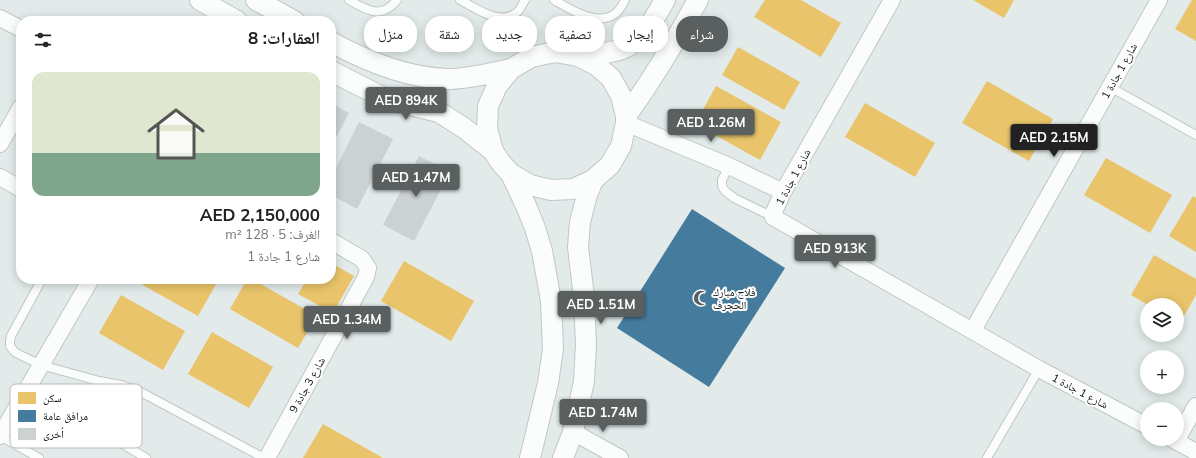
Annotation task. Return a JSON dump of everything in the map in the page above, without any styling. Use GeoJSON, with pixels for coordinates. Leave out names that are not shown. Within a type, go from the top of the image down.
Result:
{"type":"FeatureCollection","features":[{"type":"Feature","properties":{"kind":"street"},"geometry":{"type":"LineString","coordinates":[[200,0],[228,16]]}},
{"type":"Feature","properties":{"kind":"street"},"geometry":{"type":"LineString","coordinates":[[256,0],[285,16]]}},
{"type":"Feature","properties":{"kind":"street"},"geometry":{"type":"LineString","coordinates":[[511,174],[530,185],[551,190],[573,188],[593,180],[610,165],[621,146],[626,120],[675,41],[698,0]]}},
{"type":"Feature","properties":{"kind":"street","name":"شارع 1 جادة 1"},"geometry":{"type":"LineString","coordinates":[[892,0],[783,192],[773,217],[1039,369],[1140,422]]}},
{"type":"Feature","properties":{"kind":"street","name":"شارع 1 جادة 1"},"geometry":{"type":"LineString","coordinates":[[973,330],[1159,0]]}},
{"type":"Feature","properties":{"kind":"street"},"geometry":{"type":"LineString","coordinates":[[336,44],[376,64],[414,75],[447,79],[476,77],[511,69],[532,57],[554,52],[578,56],[601,54],[622,49],[634,41],[646,29],[660,3]]}},
{"type":"Feature","properties":{"kind":"street"},"geometry":{"type":"LineString","coordinates":[[0,18],[16,26]]}},
{"type":"Feature","properties":{"kind":"street"},"geometry":{"type":"LineString","coordinates":[[578,56],[596,65],[611,78],[621,96],[626,120]]}},
{"type":"Feature","properties":{"kind":"street"},"geometry":{"type":"LineString","coordinates":[[511,69],[497,86],[488,106],[487,129],[493,150],[501,163],[511,174],[538,236],[552,300],[553,349],[548,383],[530,458]]}},
{"type":"Feature","properties":{"kind":"street"},"geometry":{"type":"LineString","coordinates":[[336,74],[388,100],[439,112],[464,128],[493,150]]}},
{"type":"Feature","properties":{"kind":"street"},"geometry":{"type":"LineString","coordinates":[[0,144],[16,116]]}},
{"type":"Feature","properties":{"kind":"street"},"geometry":{"type":"LineString","coordinates":[[626,120],[730,166],[783,192]]}},
{"type":"Feature","properties":{"kind":"street"},"geometry":{"type":"LineString","coordinates":[[0,177],[16,186]]}},
{"type":"Feature","properties":{"kind":"street"},"geometry":{"type":"LineString","coordinates":[[563,458],[573,432],[584,380],[586,344],[584,297],[578,247],[580,222],[587,194],[593,180]]}},
{"type":"Feature","properties":{"kind":"street","name":"شارع 3 جادة 9"},"geometry":{"type":"LineString","coordinates":[[266,458],[366,277],[368,268],[362,259],[336,244]]}},
{"type":"Feature","properties":{"kind":"street"},"geometry":{"type":"LineString","coordinates":[[30,384],[88,284]]}},
{"type":"Feature","properties":{"kind":"street"},"geometry":{"type":"LineString","coordinates":[[1184,425],[1196,406]]}},
{"type":"Feature","properties":{"kind":"street"},"geometry":{"type":"LineString","coordinates":[[0,436],[10,419]]}},
{"type":"Feature","properties":{"kind":"street"},"geometry":{"type":"LineString","coordinates":[[573,432],[620,458]]}},
{"type":"Feature","properties":{"kind":"street"},"geometry":{"type":"LineString","coordinates":[[1184,445],[1196,452]]}},
{"type":"Feature","properties":{"kind":"lane"},"geometry":{"type":"LineString","coordinates":[[349,0],[366,10],[377,12],[384,11],[397,0]]}},
{"type":"Feature","properties":{"kind":"lane"},"geometry":{"type":"LineString","coordinates":[[460,0],[487,14],[500,18],[517,13],[525,0]]}},
{"type":"Feature","properties":{"kind":"lane"},"geometry":{"type":"LineString","coordinates":[[554,0],[578,13],[600,19],[613,15],[617,12],[625,0]]}},
{"type":"Feature","properties":{"kind":"lane"},"geometry":{"type":"LineString","coordinates":[[1110,87],[1196,135]]}},
{"type":"Feature","properties":{"kind":"lane"},"geometry":{"type":"LineString","coordinates":[[730,166],[722,180],[722,186],[725,191],[734,198],[773,217]]}},
{"type":"Feature","properties":{"kind":"lane"},"geometry":{"type":"LineString","coordinates":[[39,284],[10,341],[10,346],[16,353],[41,366],[116,384]]}},
{"type":"Feature","properties":{"kind":"lane"},"geometry":{"type":"LineString","coordinates":[[987,458],[1039,369]]}},
{"type":"Feature","properties":{"kind":"lane"},"geometry":{"type":"LineString","coordinates":[[142,393],[266,458]]}},
{"type":"Feature","properties":{"kind":"lane"},"geometry":{"type":"LineString","coordinates":[[0,436],[10,442]]}},
{"type":"Feature","properties":{"kind":"lane"},"geometry":{"type":"LineString","coordinates":[[21,448],[39,458]]}},
{"type":"Feature","properties":{"kind":"lane"},"geometry":{"type":"LineString","coordinates":[[129,448],[146,458]]}},
{"type":"Feature","properties":{"kind":"building: سكن"},"geometry":{"type":"Polygon","coordinates":[[[765,0],[801,0],[841,23],[821,57],[754,17],[765,0]]]}},
{"type":"Feature","properties":{"kind":"building: سكن"},"geometry":{"type":"Polygon","coordinates":[[[973,0],[1014,0],[1004,18],[973,0]]]}},
{"type":"Feature","properties":{"kind":"building: سكن"},"geometry":{"type":"Polygon","coordinates":[[[1192,0],[1196,0],[1196,41],[1175,29],[1192,0]]]}},
{"type":"Feature","properties":{"kind":"building: سكن"},"geometry":{"type":"Polygon","coordinates":[[[738,47],[800,82],[784,110],[722,75],[738,47]]]}},
{"type":"Feature","properties":{"kind":"building: سكن"},"geometry":{"type":"Polygon","coordinates":[[[987,81],[1053,119],[1029,161],[962,123],[987,81]]]}},
{"type":"Feature","properties":{"kind":"building: سكن"},"geometry":{"type":"Polygon","coordinates":[[[716,86],[781,122],[760,160],[695,124],[716,86]]]}},
{"type":"Feature","properties":{"kind":"building: سكن"},"geometry":{"type":"Polygon","coordinates":[[[865,103],[935,143],[915,177],[845,137],[865,103]]]}},
{"type":"Feature","properties":{"kind":"building: سكن"},"geometry":{"type":"Polygon","coordinates":[[[1106,158],[1172,195],[1150,233],[1084,195],[1106,158]]]}},
{"type":"Feature","properties":{"kind":"building: سكن"},"geometry":{"type":"Polygon","coordinates":[[[1193,196],[1196,198],[1196,252],[1169,236],[1193,196]]]}},
{"type":"Feature","properties":{"kind":"building: سكن"},"geometry":{"type":"Polygon","coordinates":[[[1154,255],[1196,279],[1196,295],[1184,316],[1184,298],[1140,298],[1140,300],[1131,295],[1154,255]]]}},
{"type":"Feature","properties":{"kind":"building: سكن"},"geometry":{"type":"Polygon","coordinates":[[[404,261],[474,301],[451,341],[381,301],[404,261]]]}},
{"type":"Feature","properties":{"kind":"building: سكن"},"geometry":{"type":"Polygon","coordinates":[[[336,266],[354,276],[333,313],[298,294],[304,284],[336,284],[336,266]]]}},
{"type":"Feature","properties":{"kind":"building: سكن"},"geometry":{"type":"Polygon","coordinates":[[[141,284],[216,284],[198,316],[141,284]]]}},
{"type":"Feature","properties":{"kind":"building: سكن"},"geometry":{"type":"Polygon","coordinates":[[[244,284],[261,284],[317,316],[298,348],[230,309],[244,284]]]}},
{"type":"Feature","properties":{"kind":"building: سكن"},"geometry":{"type":"Polygon","coordinates":[[[121,295],[185,331],[163,370],[99,333],[121,295]]]}},
{"type":"Feature","properties":{"kind":"building: سكن"},"geometry":{"type":"Polygon","coordinates":[[[212,332],[273,367],[249,408],[188,374],[212,332]]]}},
{"type":"Feature","properties":{"kind":"building: سكن"},"geometry":{"type":"Polygon","coordinates":[[[323,424],[383,458],[303,458],[323,424]]]}},
{"type":"Feature","properties":{"kind":"building: مرافق عامة","name":"فلاح مبارك الحجرف"},"geometry":{"type":"Polygon","coordinates":[[[692,209],[785,268],[709,387],[617,328],[692,209]]]}},
{"type":"Feature","properties":{"kind":"building: أخرى"},"geometry":{"type":"Polygon","coordinates":[[[336,106],[349,113],[336,138],[336,106]]]}},
{"type":"Feature","properties":{"kind":"building: أخرى"},"geometry":{"type":"Polygon","coordinates":[[[359,122],[393,139],[357,209],[336,198],[336,168],[359,122]]]}},
{"type":"Feature","properties":{"kind":"building: أخرى"},"geometry":{"type":"Polygon","coordinates":[[[419,156],[450,172],[414,241],[383,225],[419,156]]]}},
{"type":"Feature","properties":{"kind":"place","name":"فلاح مبارك الحجرف"},"geometry":{"type":"Point","coordinates":[701,298]}}]}
